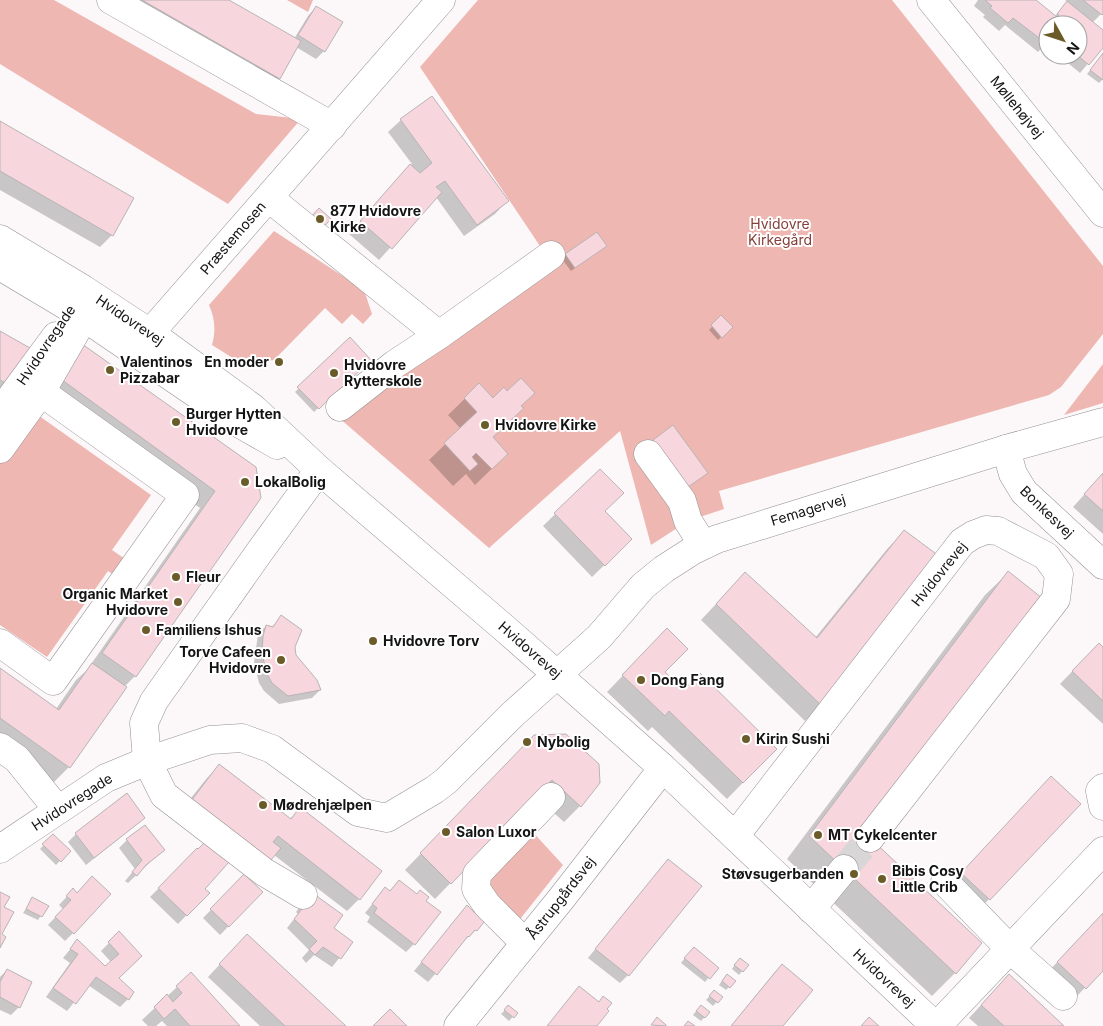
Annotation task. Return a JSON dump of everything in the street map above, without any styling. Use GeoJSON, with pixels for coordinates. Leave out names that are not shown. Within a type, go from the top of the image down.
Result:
{"type":"FeatureCollection","features":[{"type":"Feature","properties":{"kind":"street"},"geometry":{"type":"LineString","coordinates":[[111,0],[332,126]]}},
{"type":"Feature","properties":{"kind":"street","name":"Præstemosen"},"geometry":{"type":"LineString","coordinates":[[143,343],[441,0]]}},
{"type":"Feature","properties":{"kind":"street","name":"Møllehøjvej"},"geometry":{"type":"LineString","coordinates":[[931,0],[1103,213]]}},
{"type":"Feature","properties":{"kind":"street"},"geometry":{"type":"LineString","coordinates":[[269,198],[439,335]]}},
{"type":"Feature","properties":{"kind":"street","name":"Hvidovrevej"},"geometry":{"type":"LineString","coordinates":[[0,239],[84,303],[143,343],[253,408],[320,470],[663,768],[936,1026]]}},
{"type":"Feature","properties":{"kind":"street"},"geometry":{"type":"LineString","coordinates":[[340,407],[395,364],[551,255]]}},
{"type":"Feature","properties":{"kind":"street","name":"Hvidovrevej"},"geometry":{"type":"LineString","coordinates":[[0,266],[84,303]]}},
{"type":"Feature","properties":{"kind":"street"},"geometry":{"type":"LineString","coordinates":[[0,449],[41,392],[84,303]]}},
{"type":"Feature","properties":{"kind":"street","name":"Hvidovregade"},"geometry":{"type":"LineString","coordinates":[[3,403],[84,303]]}},
{"type":"Feature","properties":{"kind":"street"},"geometry":{"type":"LineString","coordinates":[[0,643],[53,681],[185,495],[41,392]]}},
{"type":"Feature","properties":{"kind":"street","name":"Femagervej"},"geometry":{"type":"LineString","coordinates":[[557,674],[599,637],[643,586],[664,569],[703,545],[1006,449],[1103,422]]}},
{"type":"Feature","properties":{"kind":"street","name":"Bonkesvej"},"geometry":{"type":"LineString","coordinates":[[1006,449],[1017,484],[1103,565]]}},
{"type":"Feature","properties":{"kind":"street"},"geometry":{"type":"LineString","coordinates":[[648,454],[682,502],[688,521],[703,545]]}},
{"type":"Feature","properties":{"kind":"street"},"geometry":{"type":"LineString","coordinates":[[303,895],[264,872],[164,795],[147,761],[144,723],[154,701],[320,470]]}},
{"type":"Feature","properties":{"kind":"street","name":"Hvidovrevej"},"geometry":{"type":"LineString","coordinates":[[735,836],[962,542],[986,530],[998,531],[1046,556],[1059,574],[1056,598],[870,838]]}},
{"type":"Feature","properties":{"kind":"street"},"geometry":{"type":"LineString","coordinates":[[147,761],[210,740],[242,738],[272,749],[358,812],[387,818],[446,781],[513,714],[557,674]]}},
{"type":"Feature","properties":{"kind":"street"},"geometry":{"type":"LineString","coordinates":[[0,747],[16,759],[58,810]]}},
{"type":"Feature","properties":{"kind":"street","name":"Hvidovregade"},"geometry":{"type":"LineString","coordinates":[[0,849],[106,778],[147,761]]}},
{"type":"Feature","properties":{"kind":"street","name":"Åstrupgårdsvej"},"geometry":{"type":"LineString","coordinates":[[458,1026],[663,768]]}},
{"type":"Feature","properties":{"kind":"street"},"geometry":{"type":"LineString","coordinates":[[1103,788],[1100,791],[1103,806]]}},
{"type":"Feature","properties":{"kind":"street"},"geometry":{"type":"LineString","coordinates":[[525,943],[487,905],[476,889],[477,874],[547,807]]}},
{"type":"Feature","properties":{"kind":"street"},"geometry":{"type":"LineString","coordinates":[[936,1026],[1103,851]]}},
{"type":"Feature","properties":{"kind":"street"},"geometry":{"type":"LineString","coordinates":[[811,909],[844,870]]}},
{"type":"Feature","properties":{"kind":"street"},"geometry":{"type":"LineString","coordinates":[[945,882],[1010,949],[1063,996]]}},
{"type":"Feature","properties":{"kind":"green space"},"geometry":{"type":"Polygon","coordinates":[[[0,0],[54,0],[256,114],[301,119],[228,204],[0,64],[0,0]]]}},
{"type":"Feature","properties":{"kind":"green space"},"geometry":{"type":"Polygon","coordinates":[[[287,0],[313,0],[308,12],[287,0]]]}},
{"type":"Feature","properties":{"kind":"green space","name":"Hvidovre Kirkegård"},"geometry":{"type":"Polygon","coordinates":[[[478,0],[892,0],[1103,266],[1103,334],[1061,387],[1049,395],[719,491],[724,509],[688,521],[651,545],[620,431],[489,548],[338,417],[550,261],[420,67],[478,0]]]}},
{"type":"Feature","properties":{"kind":"green space"},"geometry":{"type":"Polygon","coordinates":[[[274,231],[364,290],[372,314],[363,324],[352,314],[342,324],[325,308],[274,360],[244,365],[212,345],[214,325],[209,305],[274,231]]]}},
{"type":"Feature","properties":{"kind":"green space"},"geometry":{"type":"Polygon","coordinates":[[[1103,364],[1103,403],[1064,415],[1103,364]]]}},
{"type":"Feature","properties":{"kind":"green space"},"geometry":{"type":"Polygon","coordinates":[[[35,413],[151,495],[112,550],[131,563],[120,579],[108,571],[47,657],[0,625],[0,462],[35,413]]]}},
{"type":"Feature","properties":{"kind":"green space"},"geometry":{"type":"Polygon","coordinates":[[[530,829],[563,865],[517,923],[485,883],[530,829]]]}},
{"type":"Feature","properties":{"kind":"building"},"geometry":{"type":"Polygon","coordinates":[[[142,0],[229,0],[301,41],[280,79],[142,0]]]}},
{"type":"Feature","properties":{"kind":"building"},"geometry":{"type":"Polygon","coordinates":[[[985,0],[1036,0],[1055,15],[1038,15],[1038,37],[1013,18],[1008,23],[990,8],[992,6],[985,0]]]}},
{"type":"Feature","properties":{"kind":"building"},"geometry":{"type":"Polygon","coordinates":[[[1083,0],[1103,0],[1103,14],[1102,15],[1083,0]]]}},
{"type":"Feature","properties":{"kind":"building"},"geometry":{"type":"Polygon","coordinates":[[[1067,1],[1084,15],[1057,14],[1067,1]]]}},
{"type":"Feature","properties":{"kind":"building"},"geometry":{"type":"Polygon","coordinates":[[[316,6],[343,22],[325,52],[298,35],[316,6]]]}},
{"type":"Feature","properties":{"kind":"building"},"geometry":{"type":"Polygon","coordinates":[[[1088,18],[1103,30],[1103,48],[1089,65],[1088,18]]]}},
{"type":"Feature","properties":{"kind":"building"},"geometry":{"type":"Polygon","coordinates":[[[1103,53],[1103,80],[1090,70],[1103,53]]]}},
{"type":"Feature","properties":{"kind":"building"},"geometry":{"type":"Polygon","coordinates":[[[432,96],[509,201],[477,225],[445,181],[436,187],[442,192],[392,249],[360,221],[410,164],[420,173],[432,163],[400,119],[432,96]]]}},
{"type":"Feature","properties":{"kind":"building"},"geometry":{"type":"Polygon","coordinates":[[[0,121],[134,198],[113,236],[0,171],[0,121]]]}},
{"type":"Feature","properties":{"kind":"building","name":"877 Hvidovre Kirke"},"geometry":{"type":"Polygon","coordinates":[[[319,208],[331,219],[321,230],[309,219],[319,208]]]}},
{"type":"Feature","properties":{"kind":"building"},"geometry":{"type":"Polygon","coordinates":[[[597,232],[607,246],[575,268],[565,254],[597,232]]]}},
{"type":"Feature","properties":{"kind":"building"},"geometry":{"type":"Polygon","coordinates":[[[721,315],[733,327],[722,338],[711,325],[721,315]]]}},
{"type":"Feature","properties":{"kind":"building"},"geometry":{"type":"Polygon","coordinates":[[[0,331],[30,348],[9,385],[0,380],[0,331]]]}},
{"type":"Feature","properties":{"kind":"building","name":"Hvidovre Rytterskole"},"geometry":{"type":"Polygon","coordinates":[[[350,337],[371,360],[319,409],[297,387],[350,337]]]}},
{"type":"Feature","properties":{"kind":"building"},"geometry":{"type":"Polygon","coordinates":[[[82,344],[256,467],[261,498],[136,677],[102,653],[215,491],[58,377],[82,344]]]}},
{"type":"Feature","properties":{"kind":"building","name":"Hvidovre Kirke"},"geometry":{"type":"Polygon","coordinates":[[[521,378],[535,393],[521,406],[524,408],[493,437],[508,454],[492,469],[476,453],[472,457],[478,464],[470,471],[444,443],[477,412],[464,398],[479,383],[493,398],[504,387],[507,391],[521,378]]]}},
{"type":"Feature","properties":{"kind":"building"},"geometry":{"type":"Polygon","coordinates":[[[673,425],[708,473],[688,487],[653,440],[673,425]]]}},
{"type":"Feature","properties":{"kind":"building"},"geometry":{"type":"Polygon","coordinates":[[[600,469],[624,493],[605,511],[632,539],[605,566],[554,513],[600,469]]]}},
{"type":"Feature","properties":{"kind":"building"},"geometry":{"type":"Polygon","coordinates":[[[1103,473],[1103,511],[1084,494],[1103,473]]]}},
{"type":"Feature","properties":{"kind":"building"},"geometry":{"type":"Polygon","coordinates":[[[904,530],[939,556],[822,706],[716,604],[745,572],[817,638],[904,530]]]}},
{"type":"Feature","properties":{"kind":"building"},"geometry":{"type":"Polygon","coordinates":[[[1008,571],[1042,598],[870,838],[982,943],[956,974],[809,836],[1008,571]]]}},
{"type":"Feature","properties":{"kind":"building","name":"Torve Cafeen Hvidovre"},"geometry":{"type":"Polygon","coordinates":[[[281,615],[302,630],[295,647],[296,655],[317,680],[321,690],[288,696],[272,683],[267,674],[262,654],[263,636],[266,625],[273,627],[281,615]]]}},
{"type":"Feature","properties":{"kind":"building"},"geometry":{"type":"Polygon","coordinates":[[[667,628],[688,649],[665,672],[684,690],[700,673],[777,749],[743,783],[669,711],[665,716],[622,675],[667,628]]]}},
{"type":"Feature","properties":{"kind":"building"},"geometry":{"type":"Polygon","coordinates":[[[1099,643],[1103,647],[1103,701],[1072,671],[1099,643]]]}},
{"type":"Feature","properties":{"kind":"building"},"geometry":{"type":"Polygon","coordinates":[[[92,663],[127,687],[70,768],[0,718],[0,668],[59,710],[92,663]]]}},
{"type":"Feature","properties":{"kind":"building"},"geometry":{"type":"Polygon","coordinates":[[[566,734],[599,764],[600,783],[581,807],[552,780],[451,884],[420,853],[534,735],[566,734]]]}},
{"type":"Feature","properties":{"kind":"building"},"geometry":{"type":"Polygon","coordinates":[[[219,764],[291,819],[300,807],[382,871],[360,900],[278,836],[273,842],[281,848],[266,866],[191,801],[219,764]]]}},
{"type":"Feature","properties":{"kind":"building"},"geometry":{"type":"Polygon","coordinates":[[[1051,776],[1081,804],[990,900],[961,873],[1051,776]]]}},
{"type":"Feature","properties":{"kind":"building"},"geometry":{"type":"Polygon","coordinates":[[[127,793],[145,818],[94,858],[75,833],[127,793]]]}},
{"type":"Feature","properties":{"kind":"building"},"geometry":{"type":"Polygon","coordinates":[[[145,825],[165,850],[146,865],[137,876],[132,872],[142,860],[126,839],[145,825]]]}},
{"type":"Feature","properties":{"kind":"building"},"geometry":{"type":"Polygon","coordinates":[[[53,834],[71,851],[61,862],[42,844],[53,834]]]}},
{"type":"Feature","properties":{"kind":"building"},"geometry":{"type":"Polygon","coordinates":[[[207,840],[229,862],[205,889],[210,893],[187,916],[158,888],[207,840]]]}},
{"type":"Feature","properties":{"kind":"building"},"geometry":{"type":"Polygon","coordinates":[[[668,859],[702,886],[629,976],[595,949],[668,859]]]}},
{"type":"Feature","properties":{"kind":"building"},"geometry":{"type":"Polygon","coordinates":[[[244,874],[263,892],[229,927],[210,909],[244,874]]]}},
{"type":"Feature","properties":{"kind":"building"},"geometry":{"type":"Polygon","coordinates":[[[92,876],[111,894],[74,934],[55,917],[71,900],[66,896],[73,888],[77,893],[92,876]]]}},
{"type":"Feature","properties":{"kind":"building"},"geometry":{"type":"Polygon","coordinates":[[[399,880],[417,894],[420,890],[429,897],[426,901],[441,912],[415,945],[374,913],[377,908],[372,904],[385,887],[390,891],[399,880]]]}},
{"type":"Feature","properties":{"kind":"building"},"geometry":{"type":"Polygon","coordinates":[[[0,892],[10,897],[4,907],[14,912],[2,934],[6,937],[0,948],[0,892]]]}},
{"type":"Feature","properties":{"kind":"building"},"geometry":{"type":"Polygon","coordinates":[[[311,892],[343,915],[334,928],[353,942],[341,959],[323,947],[315,955],[309,949],[317,941],[294,919],[305,905],[311,892]]]}},
{"type":"Feature","properties":{"kind":"building"},"geometry":{"type":"Polygon","coordinates":[[[32,897],[49,906],[42,917],[26,909],[32,897]]]}},
{"type":"Feature","properties":{"kind":"building"},"geometry":{"type":"Polygon","coordinates":[[[467,905],[484,922],[477,931],[475,930],[468,936],[437,975],[421,962],[467,905]]]}},
{"type":"Feature","properties":{"kind":"building"},"geometry":{"type":"Polygon","coordinates":[[[1103,913],[1103,971],[1086,989],[1057,962],[1103,913]]]}},
{"type":"Feature","properties":{"kind":"building"},"geometry":{"type":"Polygon","coordinates":[[[119,931],[142,956],[119,978],[134,992],[129,1000],[96,977],[76,1004],[53,988],[78,954],[70,949],[77,939],[105,966],[119,954],[108,942],[119,931]]]}},
{"type":"Feature","properties":{"kind":"building"},"geometry":{"type":"Polygon","coordinates":[[[247,934],[346,1026],[285,1026],[219,964],[247,934]]]}},
{"type":"Feature","properties":{"kind":"building"},"geometry":{"type":"Polygon","coordinates":[[[694,947],[719,968],[710,979],[684,958],[694,947]]]}},
{"type":"Feature","properties":{"kind":"building"},"geometry":{"type":"Polygon","coordinates":[[[740,958],[749,965],[743,972],[734,965],[740,958]]]}},
{"type":"Feature","properties":{"kind":"building"},"geometry":{"type":"Polygon","coordinates":[[[782,964],[813,990],[783,1026],[731,1026],[782,964]]]}},
{"type":"Feature","properties":{"kind":"building"},"geometry":{"type":"Polygon","coordinates":[[[7,969],[32,982],[20,1008],[0,997],[0,982],[7,969]]]}},
{"type":"Feature","properties":{"kind":"building"},"geometry":{"type":"Polygon","coordinates":[[[191,972],[240,1026],[190,1026],[175,1009],[164,1019],[154,1007],[167,994],[173,1002],[182,993],[176,986],[191,972]]]}},
{"type":"Feature","properties":{"kind":"building"},"geometry":{"type":"Polygon","coordinates":[[[727,974],[736,981],[730,988],[722,981],[727,974]]]}},
{"type":"Feature","properties":{"kind":"building"},"geometry":{"type":"Polygon","coordinates":[[[1009,974],[1064,1026],[1004,1026],[981,1005],[1009,974]]]}},
{"type":"Feature","properties":{"kind":"building"},"geometry":{"type":"Polygon","coordinates":[[[579,986],[599,1002],[603,996],[612,1003],[607,1009],[609,1011],[597,1026],[547,1026],[579,986]]]}},
{"type":"Feature","properties":{"kind":"building"},"geometry":{"type":"Polygon","coordinates":[[[714,990],[723,997],[718,1003],[709,996],[714,990]]]}},
{"type":"Feature","properties":{"kind":"building"},"geometry":{"type":"Polygon","coordinates":[[[508,1005],[518,1013],[514,1018],[504,1010],[508,1005]]]}},
{"type":"Feature","properties":{"kind":"building"},"geometry":{"type":"Polygon","coordinates":[[[701,1005],[710,1012],[705,1018],[696,1011],[701,1005]]]}},
{"type":"Feature","properties":{"kind":"building"},"geometry":{"type":"Polygon","coordinates":[[[390,1009],[407,1026],[373,1026],[390,1009]]]}},
{"type":"Feature","properties":{"kind":"building"},"geometry":{"type":"Polygon","coordinates":[[[657,1017],[666,1025],[666,1026],[651,1025],[657,1017]]]}},
{"type":"Feature","properties":{"kind":"building"},"geometry":{"type":"Polygon","coordinates":[[[869,1017],[879,1026],[861,1026],[869,1017]]]}},
{"type":"Feature","properties":{"kind":"building"},"geometry":{"type":"Polygon","coordinates":[[[688,1021],[695,1026],[684,1026],[688,1021]]]}},
{"type":"Feature","properties":{"kind":"tunnel"},"geometry":{"type":"LineString","coordinates":[[844,869],[870,838]]}},
{"type":"Feature","properties":{"kind":"place","name":"877 Hvidovre Kirke"},"geometry":{"type":"Point","coordinates":[320,219]}},
{"type":"Feature","properties":{"kind":"place","name":"En moder"},"geometry":{"type":"Point","coordinates":[279,362]}},
{"type":"Feature","properties":{"kind":"place","name":"Valentinos Pizzabar"},"geometry":{"type":"Point","coordinates":[110,370]}},
{"type":"Feature","properties":{"kind":"place","name":"Hvidovre Rytterskole"},"geometry":{"type":"Point","coordinates":[334,373]}},
{"type":"Feature","properties":{"kind":"place","name":"Burger Hytten Hvidovre"},"geometry":{"type":"Point","coordinates":[176,422]}},
{"type":"Feature","properties":{"kind":"place","name":"Hvidovre Kirke"},"geometry":{"type":"Point","coordinates":[485,425]}},
{"type":"Feature","properties":{"kind":"place","name":"LokalBolig"},"geometry":{"type":"Point","coordinates":[245,482]}},
{"type":"Feature","properties":{"kind":"place","name":"Fleur"},"geometry":{"type":"Point","coordinates":[176,577]}},
{"type":"Feature","properties":{"kind":"place","name":"Organic Market Hvidovre"},"geometry":{"type":"Point","coordinates":[178,602]}},
{"type":"Feature","properties":{"kind":"place","name":"Familiens Ishus"},"geometry":{"type":"Point","coordinates":[146,630]}},
{"type":"Feature","properties":{"kind":"place","name":"Hvidovre Torv"},"geometry":{"type":"Point","coordinates":[373,641]}},
{"type":"Feature","properties":{"kind":"place","name":"Torve Cafeen Hvidovre"},"geometry":{"type":"Point","coordinates":[281,660]}},
{"type":"Feature","properties":{"kind":"place","name":"Dong Fang"},"geometry":{"type":"Point","coordinates":[641,680]}},
{"type":"Feature","properties":{"kind":"place","name":"Kirin Sushi"},"geometry":{"type":"Point","coordinates":[746,739]}},
{"type":"Feature","properties":{"kind":"place","name":"Nybolig"},"geometry":{"type":"Point","coordinates":[527,742]}},
{"type":"Feature","properties":{"kind":"place","name":"Mødrehjælpen"},"geometry":{"type":"Point","coordinates":[263,805]}},
{"type":"Feature","properties":{"kind":"place","name":"Salon Luxor"},"geometry":{"type":"Point","coordinates":[446,832]}},
{"type":"Feature","properties":{"kind":"place","name":"MT Cykelcenter"},"geometry":{"type":"Point","coordinates":[818,835]}},
{"type":"Feature","properties":{"kind":"place","name":"Støvsugerbanden"},"geometry":{"type":"Point","coordinates":[854,874]}},
{"type":"Feature","properties":{"kind":"place","name":"Bibis Cosy Little Crib"},"geometry":{"type":"Point","coordinates":[882,879]}}]}
